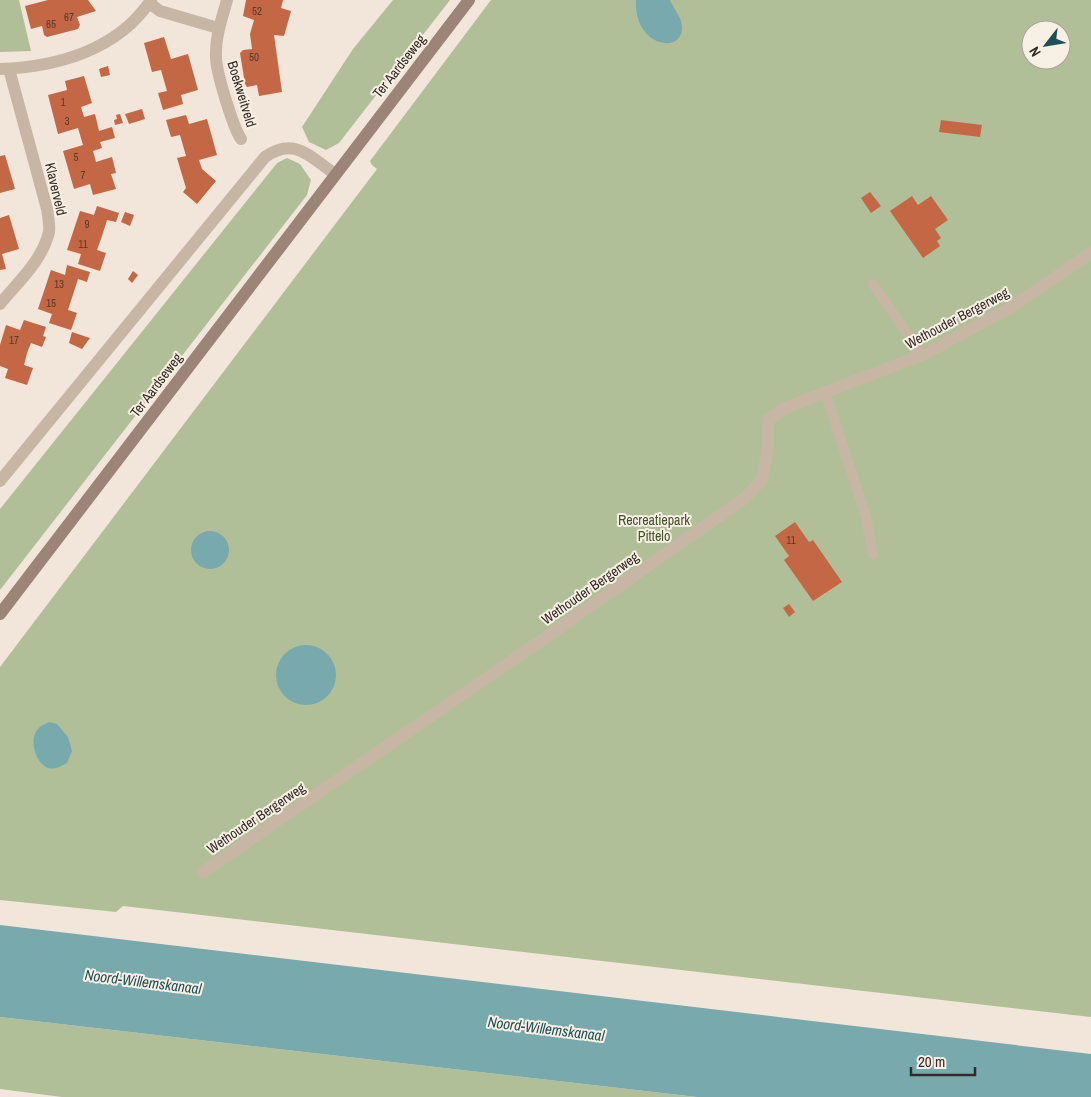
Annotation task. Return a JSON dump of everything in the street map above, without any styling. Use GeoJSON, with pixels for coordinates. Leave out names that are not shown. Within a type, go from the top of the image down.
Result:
{"type":"FeatureCollection","features":[{"type":"Feature","properties":{"kind":"street","name":"Boekweitveld"},"geometry":{"type":"LineString","coordinates":[[227,0],[218,28],[216,59],[233,124],[241,139]]}},
{"type":"Feature","properties":{"kind":"street","name":"Ter Aardseweg"},"geometry":{"type":"LineString","coordinates":[[0,614],[469,0]]}},
{"type":"Feature","properties":{"kind":"street"},"geometry":{"type":"LineString","coordinates":[[5,69],[77,57],[96,49],[125,28],[150,1],[160,11],[218,28]]}},
{"type":"Feature","properties":{"kind":"street","name":"Klaverveld"},"geometry":{"type":"LineString","coordinates":[[0,304],[35,262],[44,248],[49,230],[47,209],[5,69]]}},
{"type":"Feature","properties":{"kind":"street"},"geometry":{"type":"LineString","coordinates":[[0,481],[265,157],[275,150],[299,149],[335,174]]}},
{"type":"Feature","properties":{"kind":"street","name":"Wethouder Bergerweg"},"geometry":{"type":"LineString","coordinates":[[203,872],[526,651],[745,498],[762,480],[768,449],[768,420],[785,408],[825,391],[922,356],[1010,308],[1091,253]]}},
{"type":"Feature","properties":{"kind":"lane"},"geometry":{"type":"LineString","coordinates":[[873,284],[922,356]]}},
{"type":"Feature","properties":{"kind":"lane"},"geometry":{"type":"LineString","coordinates":[[825,391],[866,516],[873,554]]}},
{"type":"Feature","properties":{"kind":"green space"},"geometry":{"type":"Polygon","coordinates":[[[0,0],[19,0],[31,51],[0,52],[0,0]]]}},
{"type":"Feature","properties":{"kind":"green space"},"geometry":{"type":"Polygon","coordinates":[[[393,0],[450,0],[339,143],[326,150],[309,142],[302,127],[353,49],[393,0]]]}},
{"type":"Feature","properties":{"kind":"green space","name":"Recreatiepark Pittelo"},"geometry":{"type":"Polygon","coordinates":[[[491,0],[1091,0],[1091,1017],[123,906],[116,912],[0,900],[0,667],[377,169],[370,161],[491,0]]]}},
{"type":"Feature","properties":{"kind":"green space"},"geometry":{"type":"Polygon","coordinates":[[[287,158],[300,164],[311,180],[307,195],[0,590],[0,509],[277,163],[287,158]]]}},
{"type":"Feature","properties":{"kind":"green space"},"geometry":{"type":"Polygon","coordinates":[[[0,1017],[697,1097],[62,1097],[0,1089],[0,1017]]]}},
{"type":"Feature","properties":{"kind":"water"},"geometry":{"type":"Polygon","coordinates":[[[636,0],[670,0],[681,21],[682,32],[677,40],[670,43],[651,38],[643,29],[637,17],[636,0]]]}},
{"type":"Feature","properties":{"kind":"water"},"geometry":{"type":"Polygon","coordinates":[[[210,531],[224,536],[229,550],[224,564],[210,569],[196,564],[191,550],[196,536],[210,531]]]}},
{"type":"Feature","properties":{"kind":"water"},"geometry":{"type":"Polygon","coordinates":[[[306,645],[323,650],[331,658],[336,675],[331,692],[323,700],[306,705],[289,700],[281,692],[276,675],[281,658],[289,650],[306,645]]]}},
{"type":"Feature","properties":{"kind":"water"},"geometry":{"type":"Polygon","coordinates":[[[49,722],[57,724],[68,737],[72,751],[67,763],[53,768],[43,765],[34,750],[36,732],[41,726],[49,722]]]}},
{"type":"Feature","properties":{"kind":"water","name":"Noord-Willemskanaal"},"geometry":{"type":"Polygon","coordinates":[[[0,925],[1091,1054],[1091,1097],[697,1097],[0,1017],[0,925]]]}},
{"type":"Feature","properties":{"kind":"building"},"geometry":{"type":"Polygon","coordinates":[[[48,0],[88,0],[96,11],[77,17],[80,25],[78,29],[47,37],[44,35],[42,26],[31,29],[25,6],[48,0]]]}},
{"type":"Feature","properties":{"kind":"building"},"geometry":{"type":"Polygon","coordinates":[[[246,0],[283,0],[281,8],[291,11],[284,36],[274,35],[282,92],[259,96],[257,85],[247,87],[245,84],[240,53],[243,50],[252,49],[250,34],[254,20],[243,16],[246,0]]]}},
{"type":"Feature","properties":{"kind":"building"},"geometry":{"type":"Polygon","coordinates":[[[164,37],[171,59],[188,54],[198,90],[181,95],[183,104],[163,110],[158,93],[167,91],[161,70],[152,72],[144,43],[164,37]]]}},
{"type":"Feature","properties":{"kind":"building"},"geometry":{"type":"Polygon","coordinates":[[[108,66],[110,75],[101,77],[99,69],[108,66]]]}},
{"type":"Feature","properties":{"kind":"building"},"geometry":{"type":"Polygon","coordinates":[[[84,76],[92,103],[81,107],[84,117],[95,114],[99,131],[112,127],[115,138],[100,142],[102,148],[93,151],[96,162],[112,157],[116,173],[111,174],[116,189],[93,195],[90,184],[74,189],[63,151],[83,145],[78,128],[58,134],[48,95],[67,90],[65,81],[84,76]]]}},
{"type":"Feature","properties":{"kind":"building"},"geometry":{"type":"Polygon","coordinates":[[[142,109],[145,119],[129,124],[125,114],[142,109]]]}},
{"type":"Feature","properties":{"kind":"building"},"geometry":{"type":"Polygon","coordinates":[[[120,114],[123,123],[115,125],[116,115],[120,114]]]}},
{"type":"Feature","properties":{"kind":"building"},"geometry":{"type":"Polygon","coordinates":[[[186,115],[189,124],[207,119],[217,155],[199,160],[202,169],[216,181],[197,204],[183,192],[186,188],[177,158],[186,156],[180,135],[171,137],[166,120],[186,115]]]}},
{"type":"Feature","properties":{"kind":"building"},"geometry":{"type":"Polygon","coordinates":[[[941,120],[982,125],[980,137],[939,132],[941,120]]]}},
{"type":"Feature","properties":{"kind":"building"},"geometry":{"type":"Polygon","coordinates":[[[5,155],[15,189],[0,193],[0,156],[5,155]]]}},
{"type":"Feature","properties":{"kind":"building"},"geometry":{"type":"Polygon","coordinates":[[[870,192],[881,206],[871,213],[861,198],[870,192]]]}},
{"type":"Feature","properties":{"kind":"building"},"geometry":{"type":"Polygon","coordinates":[[[912,196],[918,205],[931,196],[948,220],[935,229],[941,238],[937,241],[940,246],[923,258],[890,211],[912,196]]]}},
{"type":"Feature","properties":{"kind":"building"},"geometry":{"type":"Polygon","coordinates":[[[97,206],[119,213],[116,222],[107,220],[97,250],[106,253],[100,271],[78,264],[81,254],[67,250],[80,211],[94,215],[97,206]]]}},
{"type":"Feature","properties":{"kind":"building"},"geometry":{"type":"Polygon","coordinates":[[[125,212],[134,215],[130,226],[121,222],[125,212]]]}},
{"type":"Feature","properties":{"kind":"building"},"geometry":{"type":"Polygon","coordinates":[[[9,215],[19,249],[2,254],[6,269],[0,270],[0,218],[9,215]]]}},
{"type":"Feature","properties":{"kind":"building"},"geometry":{"type":"Polygon","coordinates":[[[67,265],[90,272],[87,282],[78,279],[68,310],[77,313],[71,330],[49,323],[52,314],[38,309],[51,270],[65,275],[67,265]]]}},
{"type":"Feature","properties":{"kind":"building"},"geometry":{"type":"Polygon","coordinates":[[[133,271],[138,275],[132,283],[128,279],[133,271]]]}},
{"type":"Feature","properties":{"kind":"building"},"geometry":{"type":"Polygon","coordinates":[[[24,320],[46,327],[43,336],[46,337],[42,347],[31,343],[27,353],[24,365],[33,368],[27,385],[5,378],[8,369],[0,366],[0,345],[6,325],[20,330],[24,320]]]}},
{"type":"Feature","properties":{"kind":"building"},"geometry":{"type":"Polygon","coordinates":[[[72,332],[90,338],[82,349],[69,343],[72,332]]]}},
{"type":"Feature","properties":{"kind":"building"},"geometry":{"type":"Polygon","coordinates":[[[795,522],[809,542],[813,540],[842,582],[813,601],[784,560],[789,556],[775,536],[795,522]]]}},
{"type":"Feature","properties":{"kind":"building"},"geometry":{"type":"Polygon","coordinates":[[[789,604],[795,612],[789,617],[783,608],[789,604]]]}}]}
